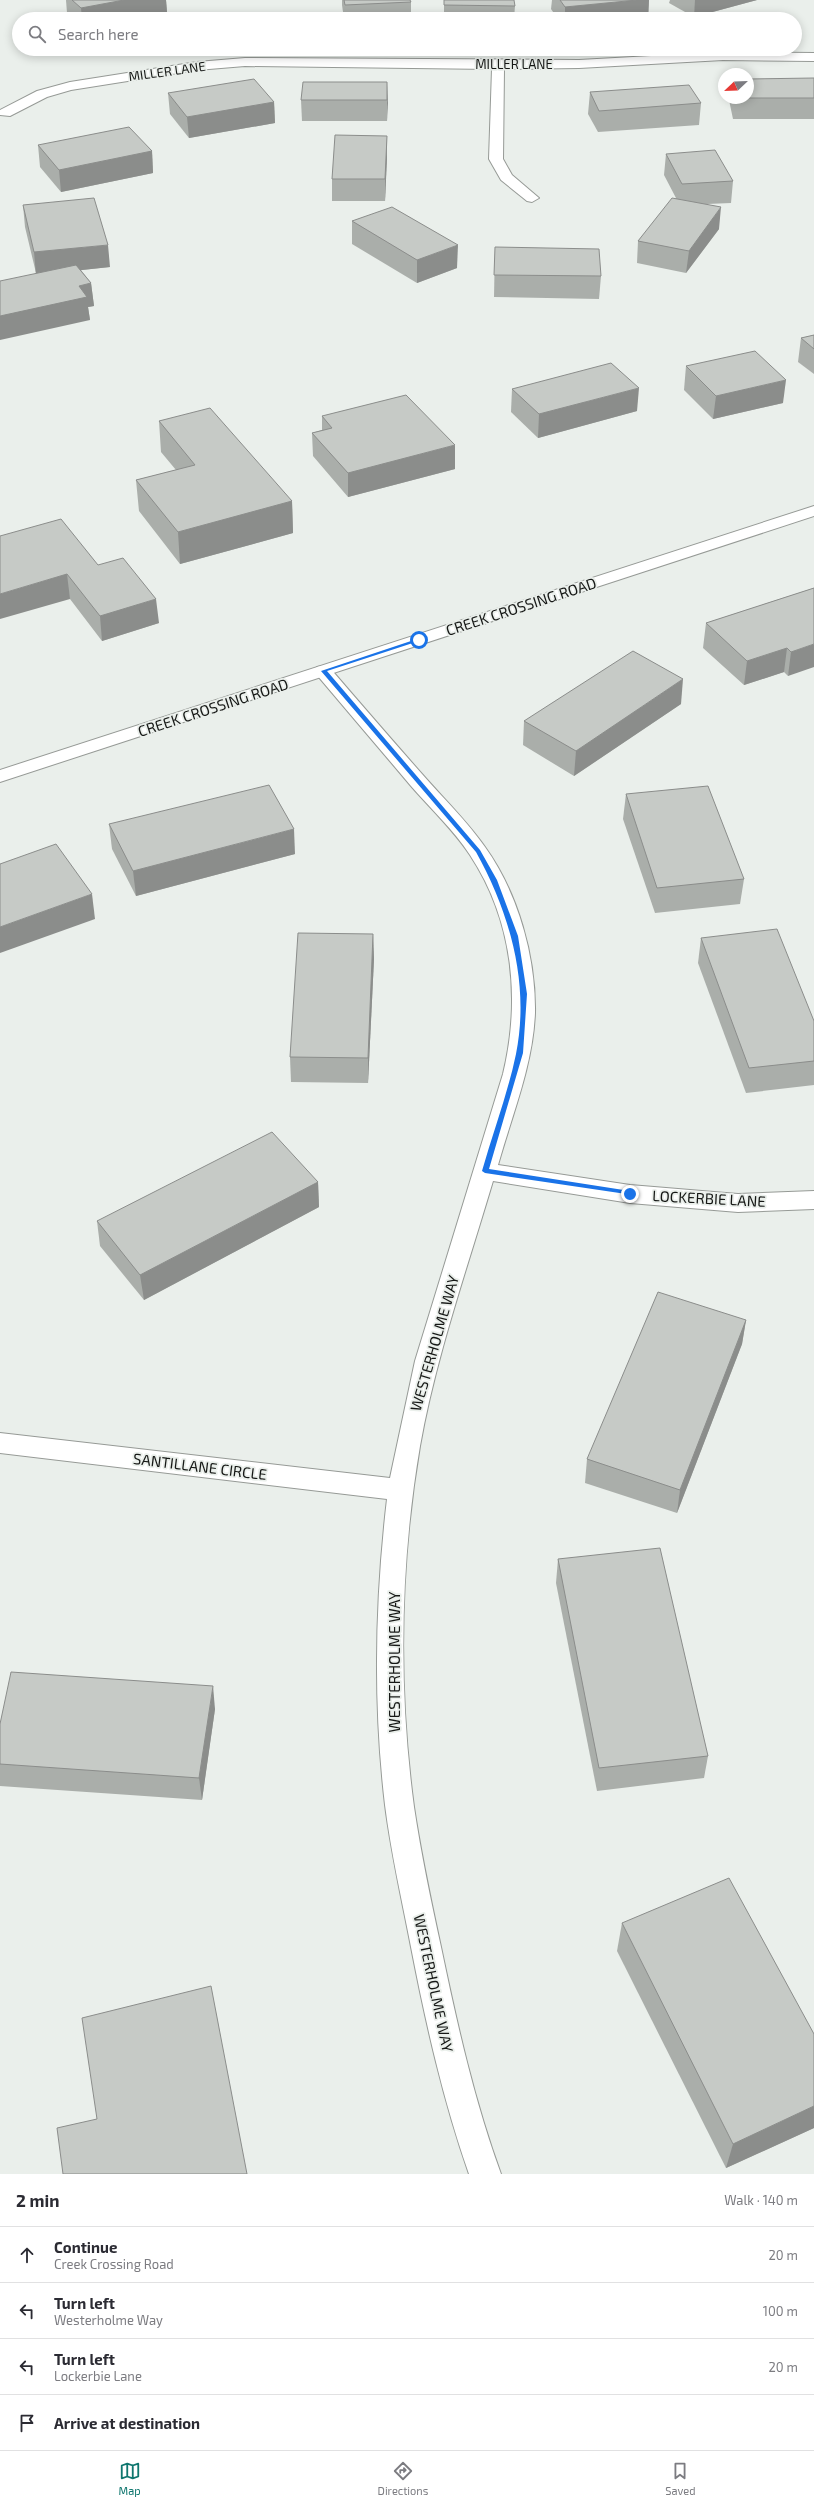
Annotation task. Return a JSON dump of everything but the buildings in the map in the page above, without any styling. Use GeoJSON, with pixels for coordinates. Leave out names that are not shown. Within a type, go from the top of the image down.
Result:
{"type":"FeatureCollection","features":[{"type":"Feature","properties":{"kind":"street","name":"MILLER LANE"},"geometry":{"type":"LineString","coordinates":[[6,113],[42,94],[70,86],[204,66],[294,61],[498,65],[579,64],[723,56],[814,57]]}},
{"type":"Feature","properties":{"kind":"street"},"geometry":{"type":"LineString","coordinates":[[498,65],[496,160],[506,177],[532,198]]}},
{"type":"Feature","properties":{"kind":"street","name":"CREEK CROSSING ROAD"},"geometry":{"type":"LineString","coordinates":[[0,776],[814,510]]}},
{"type":"Feature","properties":{"kind":"street","name":"WESTERHOLME WAY"},"geometry":{"type":"LineString","coordinates":[[324,671],[478,851],[494,880],[515,936],[524,994],[519,1053],[485,1171],[417,1393],[400,1490],[390,1630],[392,1723],[406,1849],[446,2042],[475,2146],[485,2174]]}},
{"type":"Feature","properties":{"kind":"street","name":"LOCKERBIE LANE"},"geometry":{"type":"LineString","coordinates":[[485,1171],[638,1194],[738,1202],[814,1200]]}},
{"type":"Feature","properties":{"kind":"street","name":"SANTILLANE CIRCLE"},"geometry":{"type":"LineString","coordinates":[[0,1443],[400,1490]]}},
{"type":"Feature","properties":{"kind":"route"},"geometry":{"type":"LineString","coordinates":[[419,640],[324,671],[452,817],[478,851],[494,880],[515,936],[524,994],[519,1053],[485,1171],[630,1194]]}}]}
